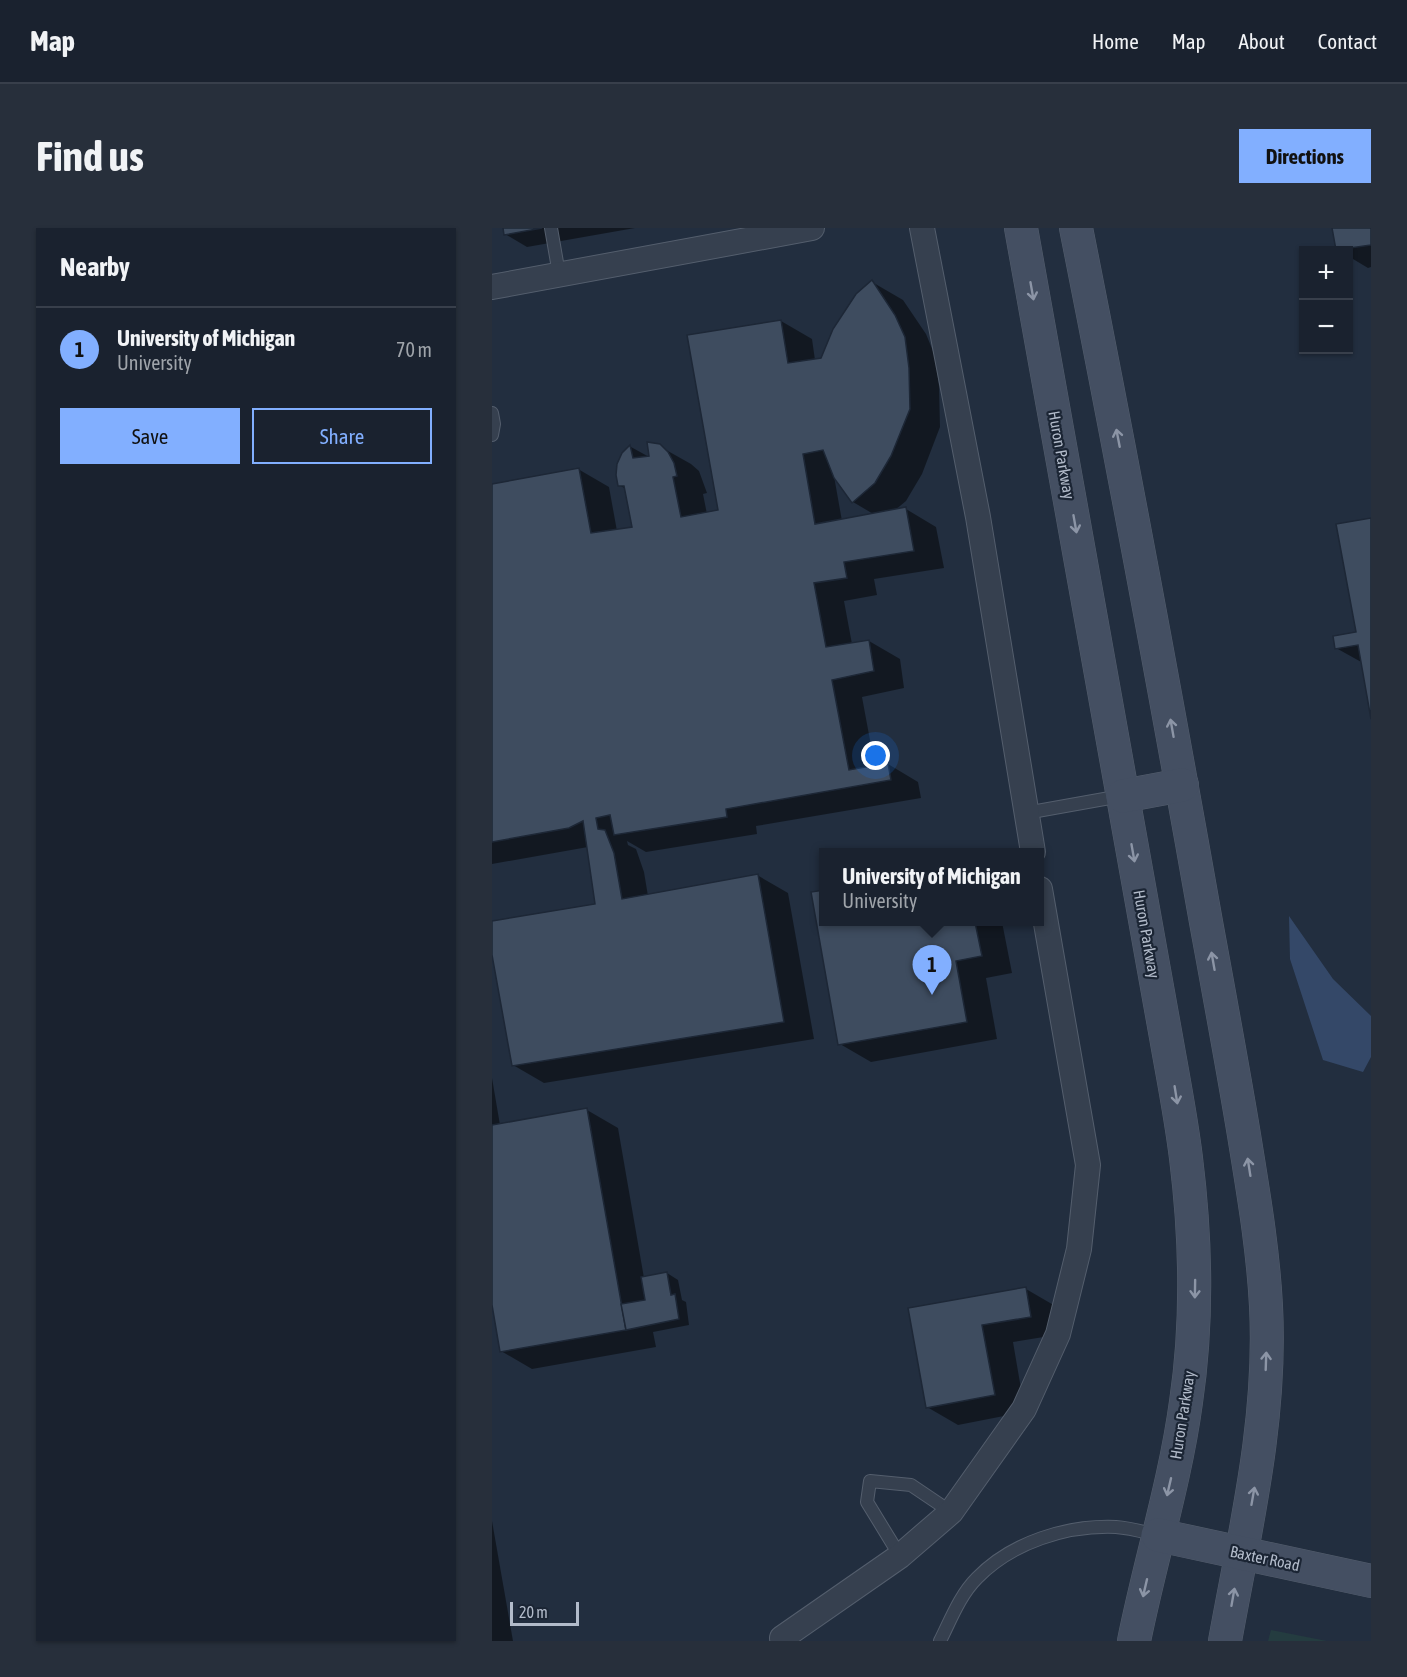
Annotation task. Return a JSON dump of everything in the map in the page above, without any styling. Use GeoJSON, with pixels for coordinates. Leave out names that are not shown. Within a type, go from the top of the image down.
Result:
{"type":"FeatureCollection","features":[{"type":"Feature","properties":{"kind":"main road","name":"Huron Parkway"},"geometry":{"type":"LineString","coordinates":[[1021,228],[1186,1156],[1195,1269],[1192,1344],[1186,1401],[1180,1439],[1134,1641]]}},
{"type":"Feature","properties":{"kind":"main road"},"geometry":{"type":"LineString","coordinates":[[1076,228],[1129,496],[1182,785],[1258,1223],[1266,1307],[1263,1420],[1254,1490],[1225,1641]]}},
{"type":"Feature","properties":{"kind":"main road"},"geometry":{"type":"LineString","coordinates":[[1122,796],[1182,785]]}},
{"type":"Feature","properties":{"kind":"main road","name":"Baxter Road"},"geometry":{"type":"LineString","coordinates":[[1158,1535],[1371,1581]]}},
{"type":"Feature","properties":{"kind":"street"},"geometry":{"type":"LineString","coordinates":[[492,287],[812,228]]}},
{"type":"Feature","properties":{"kind":"street"},"geometry":{"type":"LineString","coordinates":[[922,228],[978,517],[1032,848]]}},
{"type":"Feature","properties":{"kind":"street"},"geometry":{"type":"LineString","coordinates":[[780,1640],[900,1556],[951,1512],[1024,1409],[1058,1334],[1079,1249],[1088,1165],[1044,912]]}},
{"type":"Feature","properties":{"kind":"lane"},"geometry":{"type":"LineString","coordinates":[[551,228],[559,274]]}},
{"type":"Feature","properties":{"kind":"lane"},"geometry":{"type":"LineString","coordinates":[[492,413],[494,424],[492,435]]}},
{"type":"Feature","properties":{"kind":"lane"},"geometry":{"type":"LineString","coordinates":[[1026,813],[1122,796]]}},
{"type":"Feature","properties":{"kind":"lane"},"geometry":{"type":"LineString","coordinates":[[900,1556],[867,1502],[870,1481],[911,1485],[951,1512]]}},
{"type":"Feature","properties":{"kind":"lane"},"geometry":{"type":"LineString","coordinates":[[940,1641],[960,1601],[976,1579],[994,1563],[1023,1544],[1055,1534],[1093,1528],[1116,1527],[1158,1535]]}},
{"type":"Feature","properties":{"kind":"green space"},"geometry":{"type":"Polygon","coordinates":[[[1271,1630],[1327,1641],[1268,1641],[1271,1630]]]}},
{"type":"Feature","properties":{"kind":"water"},"geometry":{"type":"Polygon","coordinates":[[[1289,916],[1333,979],[1371,1016],[1371,1057],[1363,1072],[1323,1060],[1290,959],[1289,916]]]}},
{"type":"Feature","properties":{"kind":"building"},"geometry":{"type":"Polygon","coordinates":[[[503,228],[542,228],[504,235],[503,228]]]}},
{"type":"Feature","properties":{"kind":"building"},"geometry":{"type":"Polygon","coordinates":[[[1332,228],[1371,228],[1371,245],[1353,248],[1335,246],[1332,228]]]}},
{"type":"Feature","properties":{"kind":"building"},"geometry":{"type":"Polygon","coordinates":[[[872,280],[895,315],[905,337],[909,368],[910,409],[891,456],[875,483],[852,503],[834,478],[823,450],[803,454],[815,524],[906,507],[914,551],[844,562],[847,578],[814,583],[826,647],[869,640],[874,671],[832,680],[849,770],[888,763],[891,780],[726,809],[727,817],[614,835],[610,815],[596,818],[598,829],[605,830],[614,853],[622,899],[758,874],[784,1022],[512,1066],[492,955],[492,921],[595,904],[583,821],[569,828],[492,842],[492,484],[579,468],[591,533],[632,527],[624,486],[618,486],[617,464],[622,453],[630,445],[633,458],[649,456],[647,442],[660,444],[674,463],[677,476],[673,477],[681,517],[718,510],[687,335],[781,320],[788,363],[821,358],[833,329],[856,294],[872,280]]]}},
{"type":"Feature","properties":{"kind":"building"},"geometry":{"type":"Polygon","coordinates":[[[1371,518],[1371,719],[1358,645],[1335,649],[1333,636],[1356,632],[1336,524],[1371,518]]]}},
{"type":"Feature","properties":{"kind":"building"},"geometry":{"type":"Polygon","coordinates":[[[819,891],[819,926],[976,926],[982,956],[956,961],[967,1022],[838,1045],[811,892],[819,891]]]}},
{"type":"Feature","properties":{"kind":"building"},"geometry":{"type":"Polygon","coordinates":[[[587,1108],[626,1330],[500,1352],[492,1305],[492,1125],[587,1108]]]}},
{"type":"Feature","properties":{"kind":"building"},"geometry":{"type":"Polygon","coordinates":[[[667,1272],[671,1295],[675,1294],[679,1319],[626,1330],[621,1304],[645,1300],[641,1277],[667,1272]]]}},
{"type":"Feature","properties":{"kind":"building"},"geometry":{"type":"Polygon","coordinates":[[[1026,1287],[1031,1317],[982,1325],[995,1395],[926,1408],[908,1308],[1026,1287]]]}},
{"type":"Feature","properties":{"kind":"place","name":"University of Michigan"},"geometry":{"type":"Point","coordinates":[932,995]}}]}
